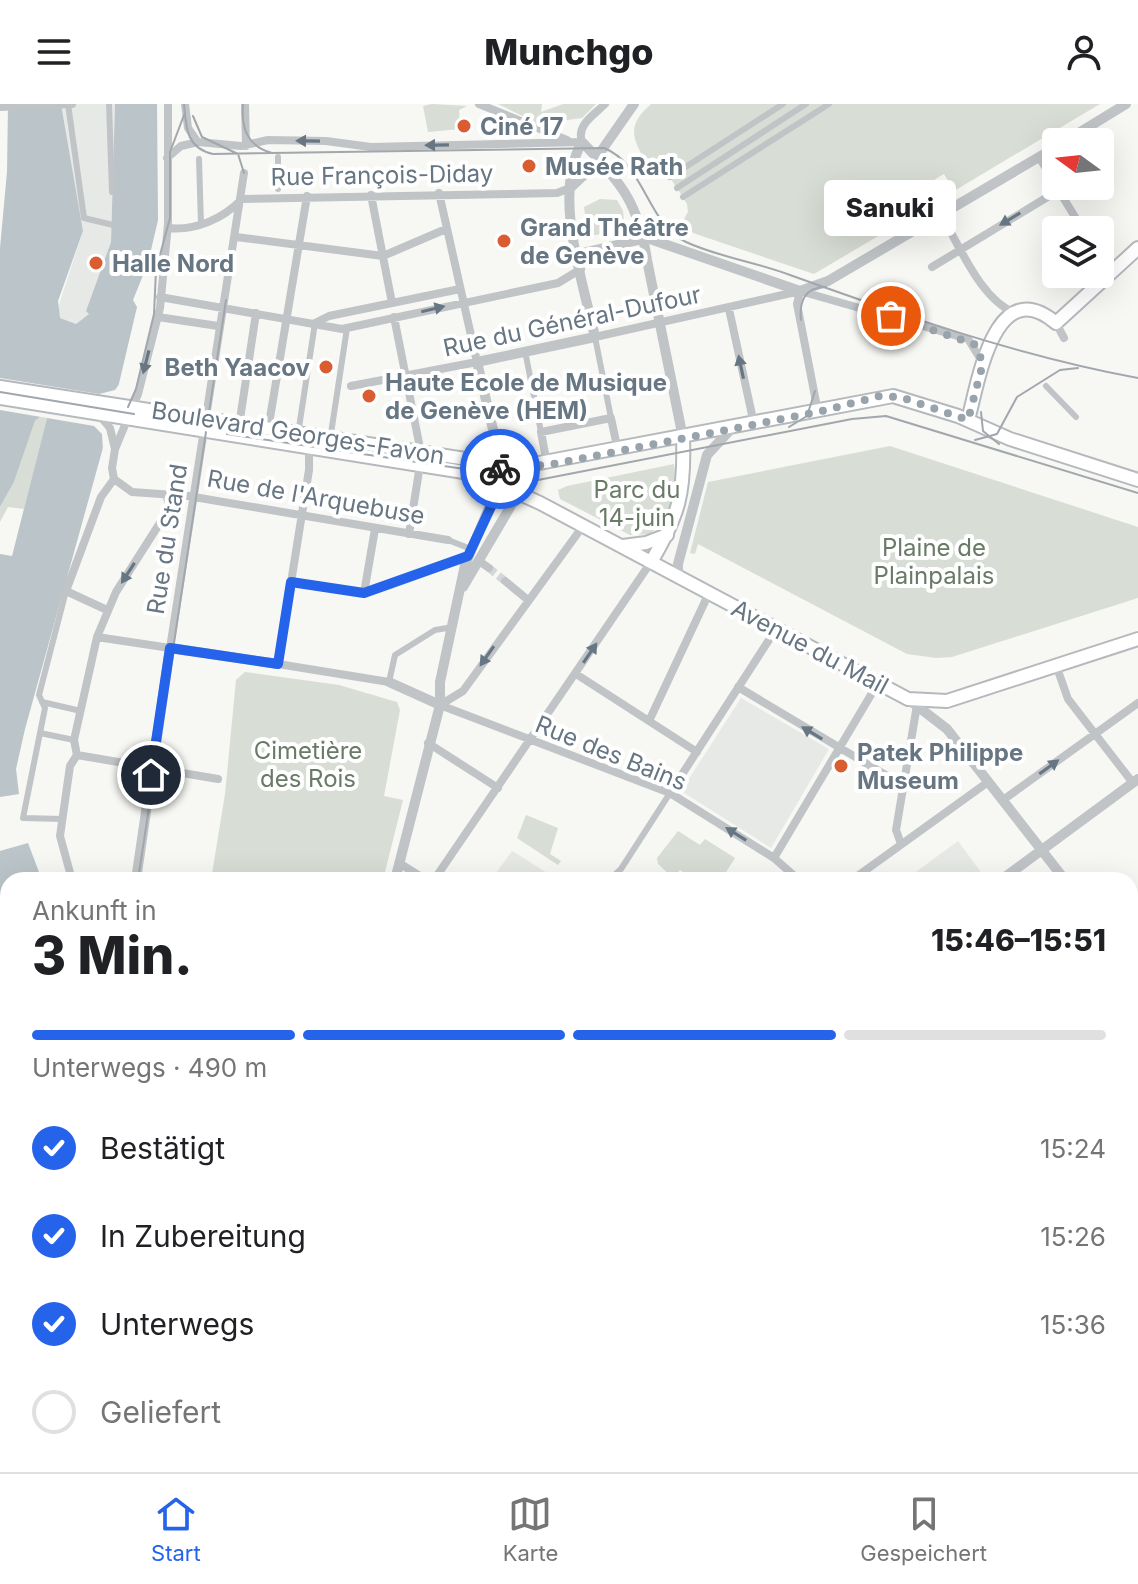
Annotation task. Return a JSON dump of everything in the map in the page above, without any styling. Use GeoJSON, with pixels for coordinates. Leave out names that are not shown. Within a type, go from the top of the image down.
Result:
{"type":"FeatureCollection","features":[{"type":"Feature","properties":{"kind":"main road"},"geometry":{"type":"LineString","coordinates":[[1114,270],[1138,248]]}},
{"type":"Feature","properties":{"kind":"main road"},"geometry":{"type":"LineString","coordinates":[[968,420],[995,329],[1015,313],[1036,312],[1056,323],[1094,288]]}},
{"type":"Feature","properties":{"kind":"main road"},"geometry":{"type":"LineString","coordinates":[[0,387],[112,416]]}},
{"type":"Feature","properties":{"kind":"main road","name":"Boulevard Georges-Favon"},"geometry":{"type":"LineString","coordinates":[[112,416],[131,413],[309,448],[500,466],[548,465],[889,396],[968,420],[994,433],[1138,480]]}},
{"type":"Feature","properties":{"kind":"main road"},"geometry":{"type":"LineString","coordinates":[[0,398],[112,416]]}},
{"type":"Feature","properties":{"kind":"main road","name":"Boulevard Georges-Favon"},"geometry":{"type":"LineString","coordinates":[[204,425],[239,426],[330,440],[476,474],[499,484]]}},
{"type":"Feature","properties":{"kind":"main road"},"geometry":{"type":"LineString","coordinates":[[481,464],[493,437]]}},
{"type":"Feature","properties":{"kind":"main road"},"geometry":{"type":"LineString","coordinates":[[651,562],[667,535],[683,491],[683,438]]}},
{"type":"Feature","properties":{"kind":"main road","name":"Avenue du Mail"},"geometry":{"type":"LineString","coordinates":[[499,484],[913,702],[947,701],[1138,639]]}},
{"type":"Feature","properties":{"kind":"main road"},"geometry":{"type":"LineString","coordinates":[[620,546],[642,544],[667,535]]}},
{"type":"Feature","properties":{"kind":"street"},"geometry":{"type":"LineString","coordinates":[[0,118],[4,108],[70,104],[84,218],[113,225]]}},
{"type":"Feature","properties":{"kind":"street"},"geometry":{"type":"LineString","coordinates":[[109,104],[112,192]]}},
{"type":"Feature","properties":{"kind":"street"},"geometry":{"type":"LineString","coordinates":[[115,449],[131,413],[158,317],[168,228],[168,104]]}},
{"type":"Feature","properties":{"kind":"street"},"geometry":{"type":"LineString","coordinates":[[185,104],[188,128],[198,142]]}},
{"type":"Feature","properties":{"kind":"street"},"geometry":{"type":"LineString","coordinates":[[245,104],[246,146]]}},
{"type":"Feature","properties":{"kind":"street"},"geometry":{"type":"LineString","coordinates":[[479,104],[577,139],[598,158],[631,203],[647,238],[683,438]]}},
{"type":"Feature","properties":{"kind":"street"},"geometry":{"type":"LineString","coordinates":[[605,104],[577,139],[570,188],[578,254],[618,451]]}},
{"type":"Feature","properties":{"kind":"street"},"geometry":{"type":"LineString","coordinates":[[570,188],[598,158],[634,104]]}},
{"type":"Feature","properties":{"kind":"street"},"geometry":{"type":"LineString","coordinates":[[670,177],[783,104]]}},
{"type":"Feature","properties":{"kind":"street"},"geometry":{"type":"LineString","coordinates":[[677,188],[806,104]]}},
{"type":"Feature","properties":{"kind":"street"},"geometry":{"type":"LineString","coordinates":[[683,197],[829,104]]}},
{"type":"Feature","properties":{"kind":"street"},"geometry":{"type":"LineString","coordinates":[[1087,128],[1126,104]]}},
{"type":"Feature","properties":{"kind":"street"},"geometry":{"type":"LineString","coordinates":[[167,158],[186,143],[198,142],[246,146],[276,140],[371,147],[577,139]]}},
{"type":"Feature","properties":{"kind":"street"},"geometry":{"type":"LineString","coordinates":[[800,291],[828,281],[1042,155]]}},
{"type":"Feature","properties":{"kind":"street"},"geometry":{"type":"LineString","coordinates":[[278,157],[278,189]]}},
{"type":"Feature","properties":{"kind":"street"},"geometry":{"type":"LineString","coordinates":[[1039,157],[1042,162]]}},
{"type":"Feature","properties":{"kind":"street"},"geometry":{"type":"LineString","coordinates":[[199,159],[201,225]]}},
{"type":"Feature","properties":{"kind":"street","name":"Rue du Stand"},"geometry":{"type":"LineString","coordinates":[[137,872],[218,326],[225,304],[244,173]]}},
{"type":"Feature","properties":{"kind":"street","name":"Rue François-Diday"},"geometry":{"type":"LineString","coordinates":[[242,199],[557,193],[570,188]]}},
{"type":"Feature","properties":{"kind":"street"},"geometry":{"type":"LineString","coordinates":[[397,872],[440,705],[440,682],[462,589],[499,484],[500,466],[439,193]]}},
{"type":"Feature","properties":{"kind":"street"},"geometry":{"type":"LineString","coordinates":[[371,195],[392,303]]}},
{"type":"Feature","properties":{"kind":"street"},"geometry":{"type":"LineString","coordinates":[[268,430],[307,196]]}},
{"type":"Feature","properties":{"kind":"street"},"geometry":{"type":"LineString","coordinates":[[932,267],[1042,197]]}},
{"type":"Feature","properties":{"kind":"street"},"geometry":{"type":"LineString","coordinates":[[168,228],[186,229],[201,225],[230,210],[242,199]]}},
{"type":"Feature","properties":{"kind":"street"},"geometry":{"type":"LineString","coordinates":[[941,215],[999,305],[1015,313]]}},
{"type":"Feature","properties":{"kind":"street"},"geometry":{"type":"LineString","coordinates":[[236,237],[383,256],[446,229]]}},
{"type":"Feature","properties":{"kind":"street"},"geometry":{"type":"LineString","coordinates":[[578,254],[647,238],[800,291],[968,339],[983,363]]}},
{"type":"Feature","properties":{"kind":"street"},"geometry":{"type":"LineString","coordinates":[[160,297],[225,304],[326,328],[347,328],[566,281],[581,269]]}},
{"type":"Feature","properties":{"kind":"street"},"geometry":{"type":"LineString","coordinates":[[315,323],[329,316],[460,289]]}},
{"type":"Feature","properties":{"kind":"street"},"geometry":{"type":"LineString","coordinates":[[800,291],[797,304],[818,412]]}},
{"type":"Feature","properties":{"kind":"street","name":"Rue du Général-Dufour"},"geometry":{"type":"LineString","coordinates":[[351,386],[729,309],[800,291]]}},
{"type":"Feature","properties":{"kind":"street"},"geometry":{"type":"LineString","coordinates":[[729,309],[754,425]]}},
{"type":"Feature","properties":{"kind":"street"},"geometry":{"type":"LineString","coordinates":[[239,426],[256,313]]}},
{"type":"Feature","properties":{"kind":"street"},"geometry":{"type":"LineString","coordinates":[[158,317],[218,326]]}},
{"type":"Feature","properties":{"kind":"street"},"geometry":{"type":"LineString","coordinates":[[394,317],[421,460],[409,534]]}},
{"type":"Feature","properties":{"kind":"street"},"geometry":{"type":"LineString","coordinates":[[298,435],[315,323]]}},
{"type":"Feature","properties":{"kind":"street"},"geometry":{"type":"LineString","coordinates":[[1056,323],[1064,338]]}},
{"type":"Feature","properties":{"kind":"street"},"geometry":{"type":"LineString","coordinates":[[330,440],[347,328]]}},
{"type":"Feature","properties":{"kind":"street"},"geometry":{"type":"LineString","coordinates":[[525,351],[548,465]]}},
{"type":"Feature","properties":{"kind":"street"},"geometry":{"type":"LineString","coordinates":[[1046,386],[1076,417]]}},
{"type":"Feature","properties":{"kind":"street"},"geometry":{"type":"LineString","coordinates":[[62,819],[23,818],[45,708],[39,695],[66,591],[101,497],[114,479],[112,416]]}},
{"type":"Feature","properties":{"kind":"street"},"geometry":{"type":"LineString","coordinates":[[541,432],[611,418]]}},
{"type":"Feature","properties":{"kind":"street"},"geometry":{"type":"LineString","coordinates":[[678,576],[678,564],[707,455],[731,429]]}},
{"type":"Feature","properties":{"kind":"street"},"geometry":{"type":"LineString","coordinates":[[278,664],[309,470],[309,448]]}},
{"type":"Feature","properties":{"kind":"street","name":"Rue de l'Arquebuse"},"geometry":{"type":"LineString","coordinates":[[114,479],[127,490],[153,495],[195,497],[448,540],[473,555]]}},
{"type":"Feature","properties":{"kind":"street"},"geometry":{"type":"LineString","coordinates":[[70,872],[60,836],[70,766],[77,755],[74,740],[97,637],[107,610],[167,514],[171,503],[166,495]]}},
{"type":"Feature","properties":{"kind":"street"},"geometry":{"type":"LineString","coordinates":[[291,582],[364,593],[473,555],[512,504],[523,495]]}},
{"type":"Feature","properties":{"kind":"street"},"geometry":{"type":"LineString","coordinates":[[440,705],[463,691],[583,526]]}},
{"type":"Feature","properties":{"kind":"street"},"geometry":{"type":"LineString","coordinates":[[364,593],[375,529]]}},
{"type":"Feature","properties":{"kind":"street"},"geometry":{"type":"LineString","coordinates":[[473,555],[489,568]]}},
{"type":"Feature","properties":{"kind":"street"},"geometry":{"type":"LineString","coordinates":[[440,872],[651,562]]}},
{"type":"Feature","properties":{"kind":"street"},"geometry":{"type":"LineString","coordinates":[[505,581],[528,600]]}},
{"type":"Feature","properties":{"kind":"street"},"geometry":{"type":"LineString","coordinates":[[66,591],[107,610]]}},
{"type":"Feature","properties":{"kind":"street"},"geometry":{"type":"LineString","coordinates":[[649,721],[709,593]]}},
{"type":"Feature","properties":{"kind":"street"},"geometry":{"type":"LineString","coordinates":[[389,682],[395,655],[435,630],[453,627]]}},
{"type":"Feature","properties":{"kind":"street"},"geometry":{"type":"LineString","coordinates":[[618,872],[776,629]]}},
{"type":"Feature","properties":{"kind":"street"},"geometry":{"type":"LineString","coordinates":[[97,637],[389,682],[440,705]]}},
{"type":"Feature","properties":{"kind":"street"},"geometry":{"type":"LineString","coordinates":[[1012,872],[1136,781],[1068,699],[1056,665]]}},
{"type":"Feature","properties":{"kind":"street"},"geometry":{"type":"LineString","coordinates":[[576,674],[697,752]]}},
{"type":"Feature","properties":{"kind":"street"},"geometry":{"type":"LineString","coordinates":[[774,858],[878,683]]}},
{"type":"Feature","properties":{"kind":"street"},"geometry":{"type":"LineString","coordinates":[[738,687],[904,786]]}},
{"type":"Feature","properties":{"kind":"street"},"geometry":{"type":"LineString","coordinates":[[947,701],[943,713],[947,729]]}},
{"type":"Feature","properties":{"kind":"street"},"geometry":{"type":"LineString","coordinates":[[42,702],[81,711]]}},
{"type":"Feature","properties":{"kind":"street"},"geometry":{"type":"LineString","coordinates":[[913,702],[947,729],[1059,872]]}},
{"type":"Feature","properties":{"kind":"street"},"geometry":{"type":"LineString","coordinates":[[901,844],[896,830],[913,702]]}},
{"type":"Feature","properties":{"kind":"street"},"geometry":{"type":"LineString","coordinates":[[1003,800],[1138,703]]}},
{"type":"Feature","properties":{"kind":"street","name":"Rue des Bains"},"geometry":{"type":"LineString","coordinates":[[440,705],[670,793],[774,858],[790,872]]}},
{"type":"Feature","properties":{"kind":"street"},"geometry":{"type":"LineString","coordinates":[[40,733],[74,740]]}},
{"type":"Feature","properties":{"kind":"street"},"geometry":{"type":"LineString","coordinates":[[428,743],[498,788]]}},
{"type":"Feature","properties":{"kind":"street"},"geometry":{"type":"LineString","coordinates":[[77,755],[218,779]]}},
{"type":"Feature","properties":{"kind":"street"},"geometry":{"type":"LineString","coordinates":[[863,872],[988,782]]}},
{"type":"Feature","properties":{"kind":"street"},"geometry":{"type":"LineString","coordinates":[[399,863],[413,872]]}},
{"type":"Feature","properties":{"kind":"shaded area"},"geometry":{"type":"Polygon","coordinates":[[[8,104],[61,104],[83,231],[58,301],[60,318],[76,324],[89,314],[86,311],[111,242],[115,104],[157,104],[158,220],[148,263],[133,300],[137,307],[109,426],[25,729],[16,769],[19,794],[0,797],[0,554],[12,556],[47,418],[40,417],[35,421],[14,482],[0,507],[0,248],[7,172],[8,104]]]}},
{"type":"Feature","properties":{"kind":"shaded area"},"geometry":{"type":"Polygon","coordinates":[[[61,104],[115,104],[111,242],[86,311],[90,313],[76,324],[59,318],[57,311],[83,231],[61,104]]]}},
{"type":"Feature","properties":{"kind":"shaded area"},"geometry":{"type":"Polygon","coordinates":[[[741,698],[829,749],[771,848],[681,791],[741,698]]]}},
{"type":"Feature","properties":{"kind":"shaded area"},"geometry":{"type":"Polygon","coordinates":[[[958,841],[981,872],[916,872],[958,841]]]}},
{"type":"Feature","properties":{"kind":"shaded area"},"geometry":{"type":"Polygon","coordinates":[[[28,843],[39,872],[0,872],[0,851],[28,843]]]}},
{"type":"Feature","properties":{"kind":"shaded area"},"geometry":{"type":"Polygon","coordinates":[[[512,851],[545,872],[497,872],[512,851]]]}},
{"type":"Feature","properties":{"kind":"green space"},"geometry":{"type":"Polygon","coordinates":[[[498,104],[542,104],[541,112],[563,104],[596,104],[582,118],[539,124],[498,104]]]}},
{"type":"Feature","properties":{"kind":"green space"},"geometry":{"type":"Polygon","coordinates":[[[651,104],[1100,104],[1060,128],[1042,128],[1042,139],[954,191],[944,174],[902,199],[912,216],[814,274],[693,233],[684,219],[688,212],[687,204],[660,162],[653,157],[645,160],[637,144],[634,130],[651,104]]]}},
{"type":"Feature","properties":{"kind":"green space"},"geometry":{"type":"Polygon","coordinates":[[[423,106],[467,106],[459,110],[460,129],[428,132],[423,106]]]}},
{"type":"Feature","properties":{"kind":"green space"},"geometry":{"type":"Polygon","coordinates":[[[600,199],[617,200],[623,211],[625,231],[588,236],[584,207],[600,199]]]}},
{"type":"Feature","properties":{"kind":"green space"},"geometry":{"type":"Polygon","coordinates":[[[40,417],[47,418],[24,509],[8,507],[0,522],[0,507],[14,482],[35,421],[40,417]]]}},
{"type":"Feature","properties":{"kind":"green space","name":"Plaine de Plainpalais"},"geometry":{"type":"Polygon","coordinates":[[[890,446],[1138,527],[1138,598],[952,657],[936,658],[907,654],[698,544],[695,554],[690,553],[708,482],[890,446]]]}},
{"type":"Feature","properties":{"kind":"green space","name":"Parc du 14-juin"},"geometry":{"type":"Polygon","coordinates":[[[674,464],[675,483],[671,503],[662,521],[649,534],[630,535],[560,499],[558,490],[567,486],[674,464]]]}},
{"type":"Feature","properties":{"kind":"green space","name":"Cimetière des Rois"},"geometry":{"type":"Polygon","coordinates":[[[245,672],[339,685],[397,702],[400,710],[384,796],[403,800],[385,872],[212,872],[225,794],[236,680],[245,672]]]}},
{"type":"Feature","properties":{"kind":"green space"},"geometry":{"type":"Polygon","coordinates":[[[526,815],[558,828],[550,854],[561,861],[558,865],[517,838],[526,815]]]}},
{"type":"Feature","properties":{"kind":"green space"},"geometry":{"type":"Polygon","coordinates":[[[678,831],[700,845],[705,839],[735,858],[726,872],[667,872],[658,864],[657,858],[678,831]]]}},
{"type":"Feature","properties":{"kind":"pier"},"geometry":{"type":"Polygon","coordinates":[[[0,378],[99,394],[115,390],[120,383],[103,451],[102,434],[94,426],[0,410],[0,378]]]}},
{"type":"Feature","properties":{"kind":"tunnel"},"geometry":{"type":"LineString","coordinates":[[489,568],[505,581]]}},
{"type":"Feature","properties":{"kind":"tram line"},"geometry":{"type":"LineString","coordinates":[[184,104],[192,142],[213,154],[604,148],[629,167],[662,222],[686,242],[962,334],[1138,378]]}},
{"type":"Feature","properties":{"kind":"tram line"},"geometry":{"type":"LineString","coordinates":[[243,104],[247,135],[257,146],[272,153]]}},
{"type":"Feature","properties":{"kind":"tram line"},"geometry":{"type":"LineString","coordinates":[[128,407],[136,389],[154,314],[156,270],[170,218],[170,152],[184,115]]}},
{"type":"Feature","properties":{"kind":"tram line"},"geometry":{"type":"LineString","coordinates":[[193,116],[202,137],[238,154],[244,173]]}},
{"type":"Feature","properties":{"kind":"tram line"},"geometry":{"type":"LineString","coordinates":[[801,320],[802,301],[808,292],[826,287]]}},
{"type":"Feature","properties":{"kind":"tram line"},"geometry":{"type":"LineString","coordinates":[[139,872],[226,300]]}},
{"type":"Feature","properties":{"kind":"tram line"},"geometry":{"type":"LineString","coordinates":[[975,440],[997,434],[1017,397],[1060,370],[1078,368]]}},
{"type":"Feature","properties":{"kind":"tram line"},"geometry":{"type":"LineString","coordinates":[[789,427],[807,416],[815,391]]}},
{"type":"Feature","properties":{"kind":"tram line"},"geometry":{"type":"LineString","coordinates":[[0,392],[134,414]]}},
{"type":"Feature","properties":{"kind":"tram line"},"geometry":{"type":"LineString","coordinates":[[981,412],[983,431],[999,444]]}},
{"type":"Feature","properties":{"kind":"tram line"},"geometry":{"type":"LineString","coordinates":[[227,434],[538,480],[852,419],[886,416],[1138,493]]}},
{"type":"Feature","properties":{"kind":"way so far"},"geometry":{"type":"LineString","coordinates":[[500,469],[500,466],[522,468],[548,465],[818,412],[880,396],[900,397],[968,420],[983,363],[974,344],[968,339],[891,316]]}},
{"type":"Feature","properties":{"kind":"place","name":"Ciné 17"},"geometry":{"type":"Point","coordinates":[464,126]}},
{"type":"Feature","properties":{"kind":"place","name":"Musée Rath"},"geometry":{"type":"Point","coordinates":[529,166]}},
{"type":"Feature","properties":{"kind":"place","name":"Grand Théâtre de Genève"},"geometry":{"type":"Point","coordinates":[504,241]}},
{"type":"Feature","properties":{"kind":"place","name":"Halle Nord"},"geometry":{"type":"Point","coordinates":[96,263]}},
{"type":"Feature","properties":{"kind":"place","name":"Sanuki"},"geometry":{"type":"Point","coordinates":[891,316]}},
{"type":"Feature","properties":{"kind":"place","name":"Beth Yaacov"},"geometry":{"type":"Point","coordinates":[326,367]}},
{"type":"Feature","properties":{"kind":"place","name":"Haute Ecole de Musique de Genève (HEM)"},"geometry":{"type":"Point","coordinates":[369,396]}},
{"type":"Feature","properties":{"kind":"place","name":"Patek Philippe Museum"},"geometry":{"type":"Point","coordinates":[841,766]}},
{"type":"Feature","properties":{"kind":"route"},"geometry":{"type":"LineString","coordinates":[[151,775],[170,648],[278,664],[291,582],[364,593],[468,556],[496,496],[500,469]]}}]}
